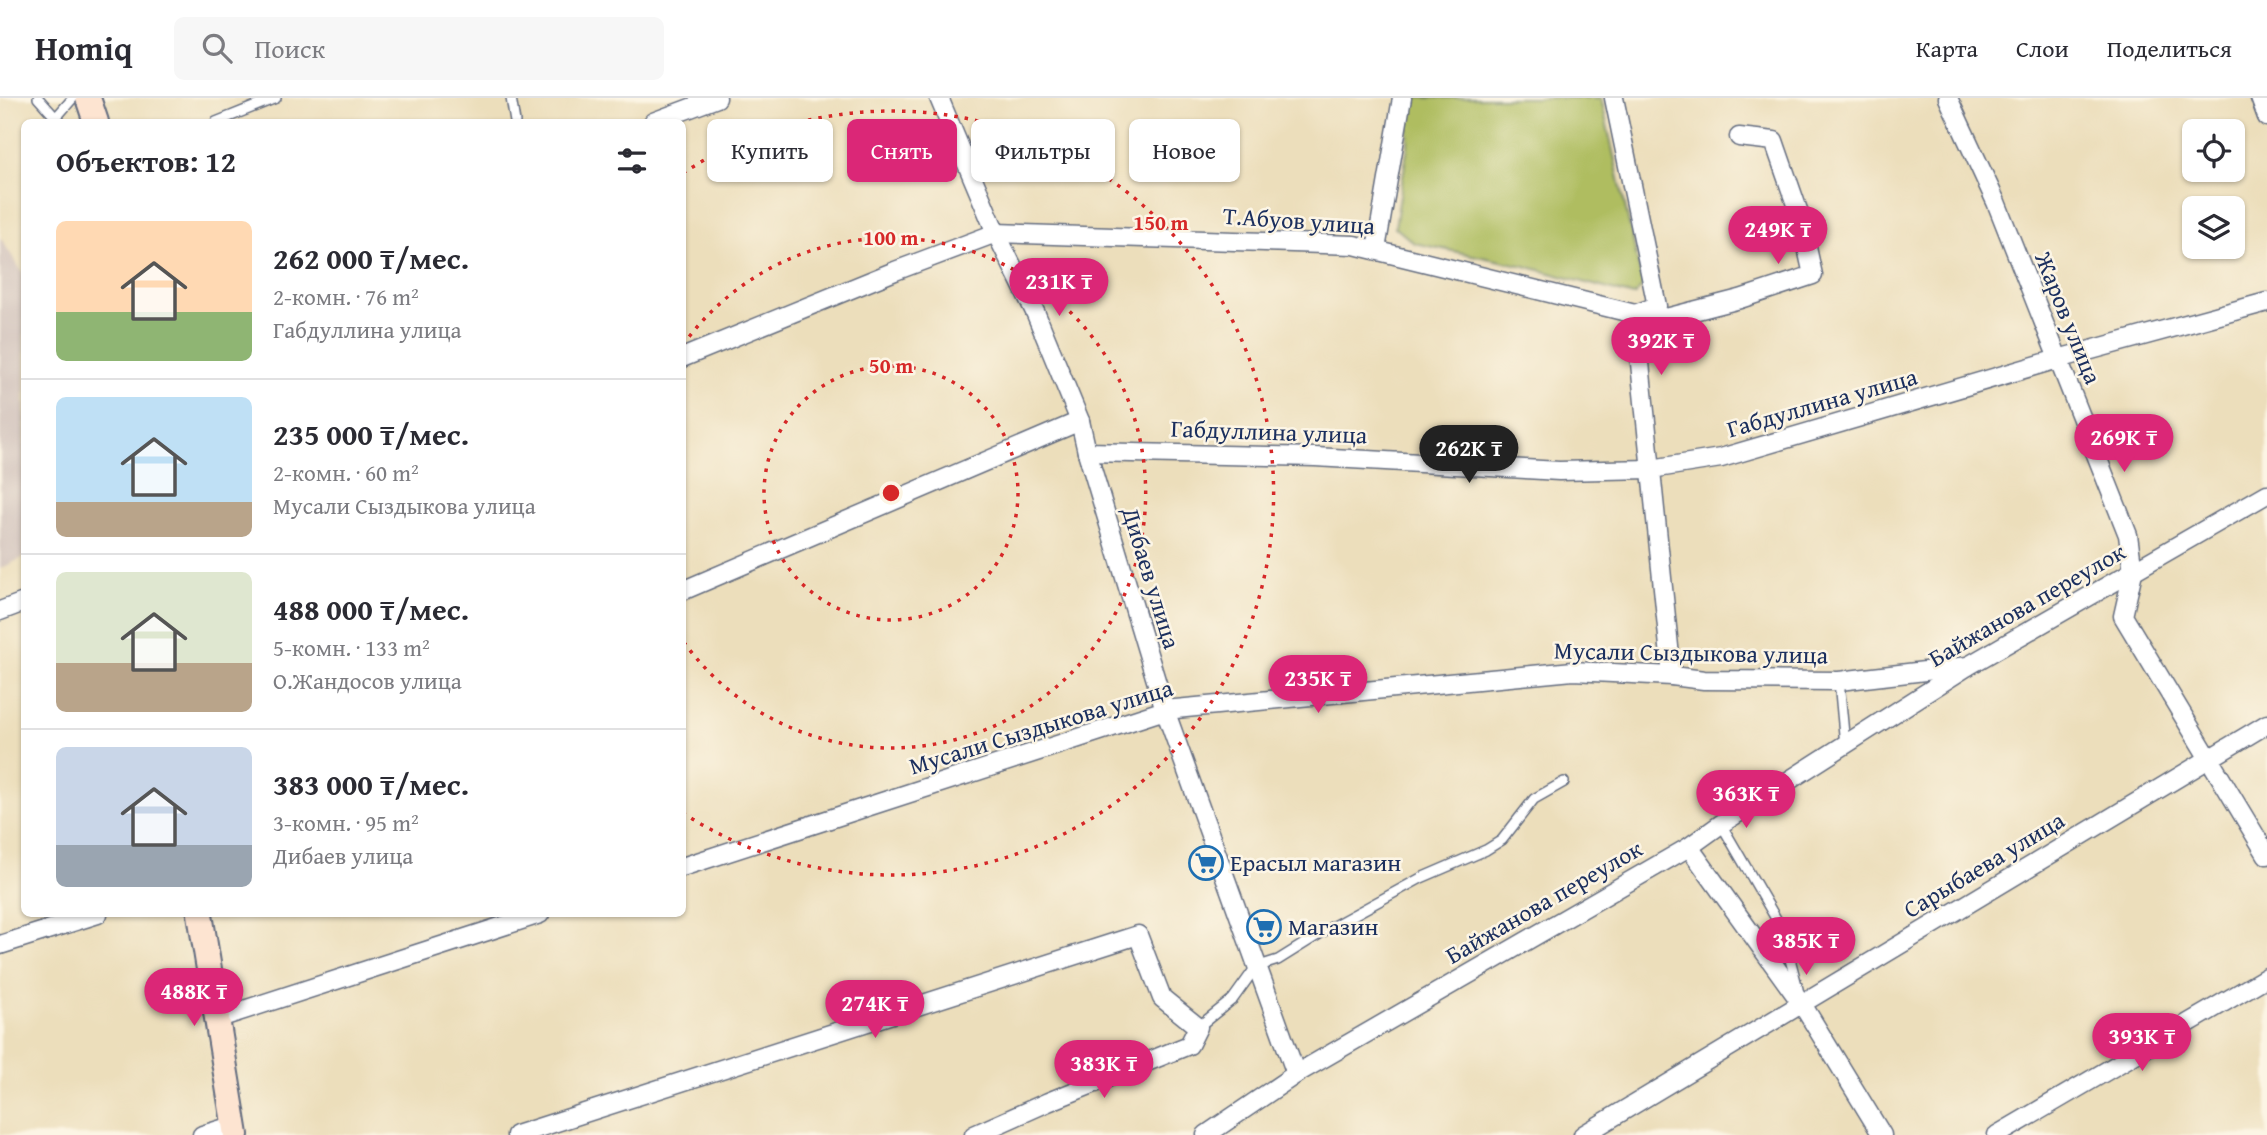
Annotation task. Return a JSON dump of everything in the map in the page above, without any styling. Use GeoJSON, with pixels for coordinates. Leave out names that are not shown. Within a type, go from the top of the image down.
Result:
{"type":"FeatureCollection","features":[{"type":"Feature","properties":{"kind":"main road"},"geometry":{"type":"LineString","coordinates":[[88,98],[95,119]]}},
{"type":"Feature","properties":{"kind":"main road"},"geometry":{"type":"LineString","coordinates":[[200,917],[236,1130]]}},
{"type":"Feature","properties":{"kind":"street"},"geometry":{"type":"LineString","coordinates":[[661,119],[717,98]]}},
{"type":"Feature","properties":{"kind":"street"},"geometry":{"type":"LineString","coordinates":[[939,98],[996,233],[1036,314],[1080,421],[1087,452]]}},
{"type":"Feature","properties":{"kind":"street"},"geometry":{"type":"LineString","coordinates":[[1376,248],[1402,98]]}},
{"type":"Feature","properties":{"kind":"street"},"geometry":{"type":"LineString","coordinates":[[1615,98],[1657,306],[1635,314],[1672,676]]}},
{"type":"Feature","properties":{"kind":"street","name":"Жаров улица"},"geometry":{"type":"LineString","coordinates":[[1948,98],[1996,202],[2128,535],[2133,572],[2123,616],[2267,855]]}},
{"type":"Feature","properties":{"kind":"street"},"geometry":{"type":"LineString","coordinates":[[2260,98],[2267,117]]}},
{"type":"Feature","properties":{"kind":"street","name":"Т.Абуов улица"},"geometry":{"type":"LineString","coordinates":[[686,356],[996,233],[1354,245],[1376,248],[1635,314],[1666,318],[1740,299],[1813,275],[1800,216],[1774,141],[1739,136]]}},
{"type":"Feature","properties":{"kind":"street","name":"Габдуллина улица"},"geometry":{"type":"LineString","coordinates":[[1087,452],[1315,457],[1559,471],[1651,469],[1721,458],[2058,359],[2267,302]]}},
{"type":"Feature","properties":{"kind":"street"},"geometry":{"type":"LineString","coordinates":[[686,589],[1080,421]]}},
{"type":"Feature","properties":{"kind":"street","name":"Дибаев улица"},"geometry":{"type":"LineString","coordinates":[[1087,452],[1165,710],[1296,1073]]}},
{"type":"Feature","properties":{"kind":"street","name":"Байжанова переулок"},"geometry":{"type":"LineString","coordinates":[[1206,1135],[1296,1073],[1689,847],[1968,667],[2267,494]]}},
{"type":"Feature","properties":{"kind":"street"},"geometry":{"type":"LineString","coordinates":[[0,611],[21,603]]}},
{"type":"Feature","properties":{"kind":"street","name":"Мусали Сыздыкова улица"},"geometry":{"type":"LineString","coordinates":[[686,866],[1165,710],[1573,671],[1704,680],[1839,681],[1968,667]]}},
{"type":"Feature","properties":{"kind":"street","name":"Сарыбаева улица"},"geometry":{"type":"LineString","coordinates":[[1583,1135],[2267,724]]}},
{"type":"Feature","properties":{"kind":"street"},"geometry":{"type":"LineString","coordinates":[[1689,847],[1802,1004],[1882,1135]]}},
{"type":"Feature","properties":{"kind":"street"},"geometry":{"type":"LineString","coordinates":[[0,945],[89,917]]}},
{"type":"Feature","properties":{"kind":"street"},"geometry":{"type":"LineString","coordinates":[[216,1019],[531,917]]}},
{"type":"Feature","properties":{"kind":"street"},"geometry":{"type":"LineString","coordinates":[[516,1135],[1138,935],[1162,998],[1198,1027],[1189,1045],[974,1135]]}},
{"type":"Feature","properties":{"kind":"street"},"geometry":{"type":"LineString","coordinates":[[1997,1135],[2267,977]]}},
{"type":"Feature","properties":{"kind":"street"},"geometry":{"type":"LineString","coordinates":[[202,1135],[236,1130]]}},
{"type":"Feature","properties":{"kind":"lane"},"geometry":{"type":"LineString","coordinates":[[38,98],[53,119]]}},
{"type":"Feature","properties":{"kind":"lane"},"geometry":{"type":"LineString","coordinates":[[55,119],[73,98]]}},
{"type":"Feature","properties":{"kind":"lane"},"geometry":{"type":"LineString","coordinates":[[224,119],[276,98]]}},
{"type":"Feature","properties":{"kind":"lane"},"geometry":{"type":"LineString","coordinates":[[511,98],[514,119]]}},
{"type":"Feature","properties":{"kind":"lane"},"geometry":{"type":"LineString","coordinates":[[1839,681],[1845,745]]}},
{"type":"Feature","properties":{"kind":"lane"},"geometry":{"type":"LineString","coordinates":[[1198,1027],[1234,999],[1256,967],[1278,960],[1326,930],[1421,878],[1486,850],[1502,840],[1534,799],[1564,782]]}},
{"type":"Feature","properties":{"kind":"lane"},"geometry":{"type":"LineString","coordinates":[[1721,824],[1782,929],[1802,1004]]}},
{"type":"Feature","properties":{"kind":"shaded area"},"geometry":{"type":"Polygon","coordinates":[[[0,237],[21,270],[21,558],[0,569],[0,237]]]}},
{"type":"Feature","properties":{"kind":"green space"},"geometry":{"type":"Polygon","coordinates":[[[1410,98],[1601,98],[1643,286],[1634,296],[1525,266],[1414,243],[1395,227],[1408,145],[1410,98]]]}},
{"type":"Feature","properties":{"kind":"place","name":"Ерасыл магазин"},"geometry":{"type":"Point","coordinates":[1206,863]}},
{"type":"Feature","properties":{"kind":"place","name":"Магазин"},"geometry":{"type":"Point","coordinates":[1264,927]}}]}
